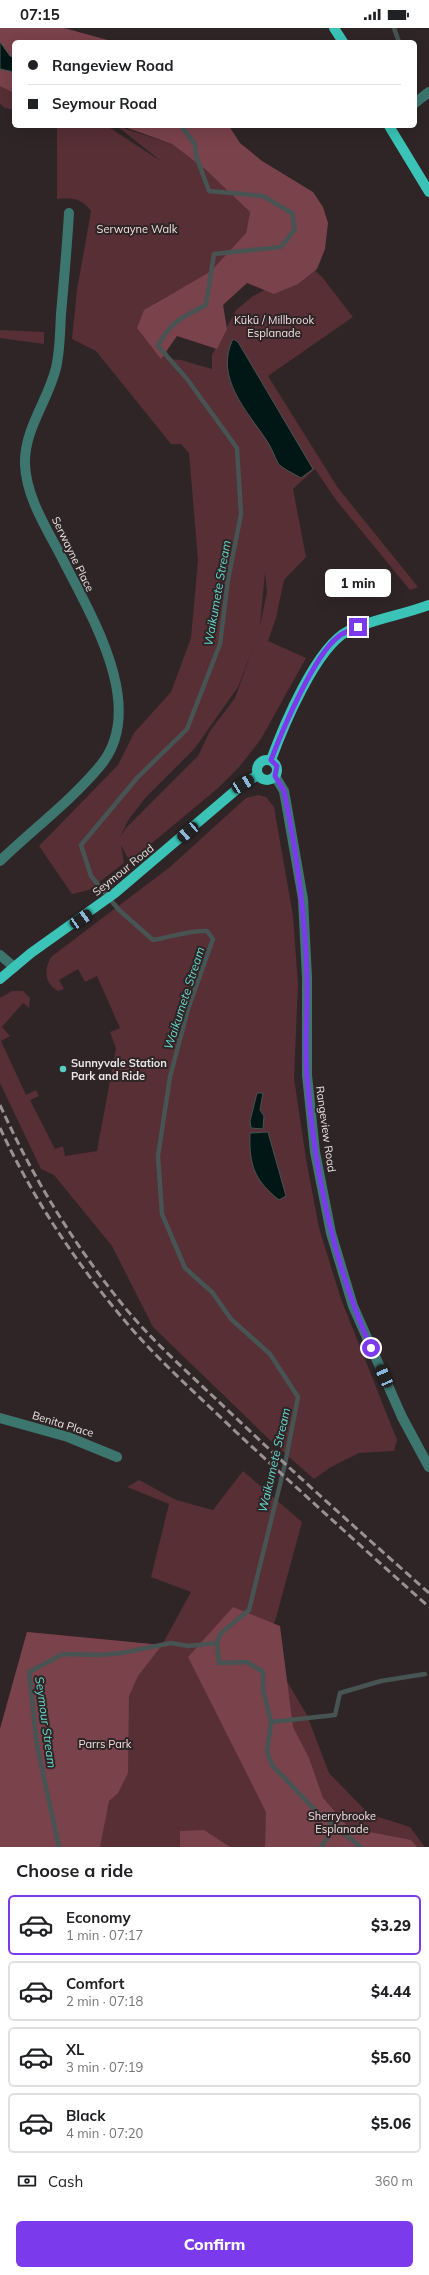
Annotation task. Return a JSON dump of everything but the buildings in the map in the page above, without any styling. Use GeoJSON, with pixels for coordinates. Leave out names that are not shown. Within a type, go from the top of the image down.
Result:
{"type":"FeatureCollection","features":[{"type":"Feature","properties":{"kind":"main road"},"geometry":{"type":"LineString","coordinates":[[334,28],[342,40]]}},
{"type":"Feature","properties":{"kind":"main road"},"geometry":{"type":"LineString","coordinates":[[390,128],[429,192]]}},
{"type":"Feature","properties":{"kind":"main road"},"geometry":{"type":"LineString","coordinates":[[271,760],[303,689],[331,644],[338,637],[358,627],[429,605]]}},
{"type":"Feature","properties":{"kind":"main road"},"geometry":{"type":"LineString","coordinates":[[262,760],[271,760],[277,769],[275,776],[268,780],[258,775],[256,770],[258,764],[262,760]]}},
{"type":"Feature","properties":{"kind":"main road","name":"Seymour Road"},"geometry":{"type":"LineString","coordinates":[[0,979],[14,966],[115,893],[243,784],[258,775]]}},
{"type":"Feature","properties":{"kind":"street"},"geometry":{"type":"LineString","coordinates":[[417,101],[429,92]]}},
{"type":"Feature","properties":{"kind":"street","name":"Serwayne Place"},"geometry":{"type":"LineString","coordinates":[[0,861],[81,787],[101,765],[115,742],[119,726],[120,708],[117,689],[106,652],[96,628],[30,492],[25,464],[32,426],[56,367],[69,213]]}},
{"type":"Feature","properties":{"kind":"street","name":"Rangeview Road"},"geometry":{"type":"LineString","coordinates":[[275,776],[284,791],[303,899],[307,978],[307,1075],[315,1152],[332,1233],[353,1306],[402,1417],[429,1467]]}},
{"type":"Feature","properties":{"kind":"street"},"geometry":{"type":"LineString","coordinates":[[0,955],[14,966]]}},
{"type":"Feature","properties":{"kind":"street","name":"Benita Place"},"geometry":{"type":"LineString","coordinates":[[0,1418],[68,1437],[117,1457]]}},
{"type":"Feature","properties":{"kind":"green space"},"geometry":{"type":"Polygon","coordinates":[[[0,28],[64,28],[108,40],[12,40],[12,92],[0,86],[0,28]]]}},
{"type":"Feature","properties":{"kind":"green space"},"geometry":{"type":"Polygon","coordinates":[[[0,64],[12,70],[12,110],[5,108],[0,104],[0,64]]]}},
{"type":"Feature","properties":{"kind":"green space"},"geometry":{"type":"Polygon","coordinates":[[[57,128],[110,128],[162,162],[120,128],[123,128],[172,144],[207,171],[250,212],[246,233],[211,271],[154,304],[169,359],[181,360],[212,369],[212,355],[236,310],[253,296],[311,267],[322,277],[353,317],[268,376],[338,488],[418,587],[410,590],[336,500],[315,469],[293,489],[306,557],[284,580],[276,618],[268,641],[306,658],[261,739],[240,766],[217,789],[146,848],[129,860],[121,845],[124,863],[89,890],[72,894],[39,846],[118,765],[134,733],[171,692],[191,638],[198,560],[189,453],[181,444],[171,444],[96,351],[72,339],[77,290],[91,211],[80,201],[57,199],[57,128]],[[265,572],[260,626],[267,592],[265,572]],[[253,648],[238,687],[195,748],[147,796],[129,819],[120,837],[126,828],[198,756],[210,731],[235,698],[253,648]]]}},
{"type":"Feature","properties":{"kind":"green space"},"geometry":{"type":"Polygon","coordinates":[[[128,128],[230,128],[240,143],[262,161],[313,192],[323,207],[328,223],[325,249],[317,269],[298,284],[274,294],[247,283],[223,305],[227,329],[217,349],[177,336],[161,359],[137,328],[144,310],[211,271],[246,233],[250,212],[207,171],[172,144],[128,128]]]}},
{"type":"Feature","properties":{"kind":"green space"},"geometry":{"type":"Polygon","coordinates":[[[0,330],[44,332],[44,344],[0,338],[0,330]]]}},
{"type":"Feature","properties":{"kind":"green space"},"geometry":{"type":"Polygon","coordinates":[[[258,795],[266,797],[274,807],[293,916],[298,984],[294,1078],[306,1159],[319,1228],[341,1299],[397,1440],[394,1451],[359,1453],[331,1467],[314,1479],[273,1443],[153,1327],[112,1246],[54,1175],[41,1169],[0,1083],[0,998],[12,991],[23,991],[30,998],[29,1008],[23,1003],[2,1027],[10,1036],[1,1041],[26,1095],[36,1090],[39,1096],[30,1100],[55,1149],[63,1146],[65,1156],[97,1151],[116,1048],[110,1032],[120,1028],[97,976],[85,982],[78,969],[59,980],[64,989],[58,991],[53,988],[48,980],[46,971],[51,957],[170,867],[246,798],[258,795]],[[263,1093],[250,1121],[264,1116],[260,1110],[263,1093]],[[268,1132],[250,1133],[273,1151],[268,1132]]]}},
{"type":"Feature","properties":{"kind":"green space","name":"Parrs Park"},"geometry":{"type":"Polygon","coordinates":[[[243,1471],[302,1522],[276,1618],[266,1646],[307,1715],[329,1773],[369,1814],[410,1827],[425,1847],[0,1847],[0,1729],[27,1632],[162,1645],[191,1592],[151,1577],[169,1504],[127,1487],[139,1480],[176,1500],[213,1510],[243,1471]]]}},
{"type":"Feature","properties":{"kind":"green space","name":"Sherrybrooke Esplanade"},"geometry":{"type":"Polygon","coordinates":[[[233,1607],[280,1626],[293,1727],[309,1758],[323,1798],[349,1828],[411,1840],[417,1847],[265,1847],[266,1812],[188,1657],[233,1607]]]}},
{"type":"Feature","properties":{"kind":"green space"},"geometry":{"type":"Polygon","coordinates":[[[27,1632],[162,1645],[138,1676],[129,1696],[128,1773],[118,1793],[109,1801],[100,1847],[0,1847],[0,1729],[27,1632]]]}},
{"type":"Feature","properties":{"kind":"green space"},"geometry":{"type":"Polygon","coordinates":[[[204,1830],[230,1847],[180,1847],[180,1831],[204,1830]]]}},
{"type":"Feature","properties":{"kind":"shaded area"},"geometry":{"type":"Polygon","coordinates":[[[0,42],[10,56],[12,56],[12,72],[0,69],[0,42]]]}},
{"type":"Feature","properties":{"kind":"shaded area"},"geometry":{"type":"Polygon","coordinates":[[[233,339],[238,342],[313,469],[301,478],[285,469],[278,463],[269,444],[242,406],[235,393],[227,367],[228,353],[233,339]]]}},
{"type":"Feature","properties":{"kind":"shaded area"},"geometry":{"type":"Polygon","coordinates":[[[257,1093],[263,1093],[260,1110],[264,1116],[263,1129],[251,1128],[250,1121],[257,1093]]]}},
{"type":"Feature","properties":{"kind":"shaded area"},"geometry":{"type":"Polygon","coordinates":[[[268,1132],[286,1196],[279,1200],[264,1186],[252,1163],[250,1133],[268,1132]]]}},
{"type":"Feature","properties":{"kind":"waterway"},"geometry":{"type":"LineString","coordinates":[[394,28],[398,40]]}},
{"type":"Feature","properties":{"kind":"waterway","name":"Waikumete Stream"},"geometry":{"type":"LineString","coordinates":[[183,128],[195,144],[196,156],[209,191],[263,196],[292,213],[295,229],[281,247],[214,254],[206,305],[184,317],[172,326],[167,331],[158,346],[187,379],[237,448],[241,514],[228,580],[220,644],[187,729],[137,778],[81,845],[91,876],[119,910],[153,940],[201,931],[207,931],[213,939],[188,1009],[170,1077],[158,1156],[162,1214],[185,1268],[212,1292],[231,1319],[270,1354],[298,1397],[285,1464],[249,1610],[220,1634],[217,1643],[219,1663],[247,1662],[263,1672],[263,1690],[271,1722],[267,1751],[272,1765],[317,1812],[361,1847]]}},
{"type":"Feature","properties":{"kind":"waterway","name":"Seymour Stream"},"geometry":{"type":"LineString","coordinates":[[59,1847],[37,1746],[29,1672],[63,1654],[100,1655],[122,1653],[171,1643],[188,1646],[217,1643]]}},
{"type":"Feature","properties":{"kind":"waterway"},"geometry":{"type":"LineString","coordinates":[[271,1722],[335,1715],[340,1693],[381,1681],[425,1674]]}},
{"type":"Feature","properties":{"kind":"waterway"},"geometry":{"type":"LineString","coordinates":[[321,1847],[335,1827]]}},
{"type":"Feature","properties":{"kind":"railway"},"geometry":{"type":"LineString","coordinates":[[0,1105],[25,1156],[53,1206],[84,1254],[129,1313],[243,1425],[322,1498],[429,1593]]}},
{"type":"Feature","properties":{"kind":"railway"},"geometry":{"type":"LineString","coordinates":[[0,1128],[29,1183],[79,1263],[138,1336],[174,1373],[236,1432],[429,1607]]}},
{"type":"Feature","properties":{"kind":"place","name":"Sunnyvale Station Park and Ride"},"geometry":{"type":"Point","coordinates":[63,1069]}},
{"type":"Feature","properties":{"kind":"route"},"geometry":{"type":"LineString","coordinates":[[358,627],[338,637],[324,652],[303,689],[280,736],[271,760],[277,766],[275,776],[284,791],[303,899],[307,978],[307,1075],[315,1152],[332,1233],[353,1306],[371,1348]]}},
{"type":"Feature","properties":{"kind":"park label","name":"Serwayne Walk"},"geometry":{"type":"Point","coordinates":[137,229]}},
{"type":"Feature","properties":{"kind":"park label","name":"Kūkū / Millbrook Esplanade"},"geometry":{"type":"Point","coordinates":[274,326]}}]}
